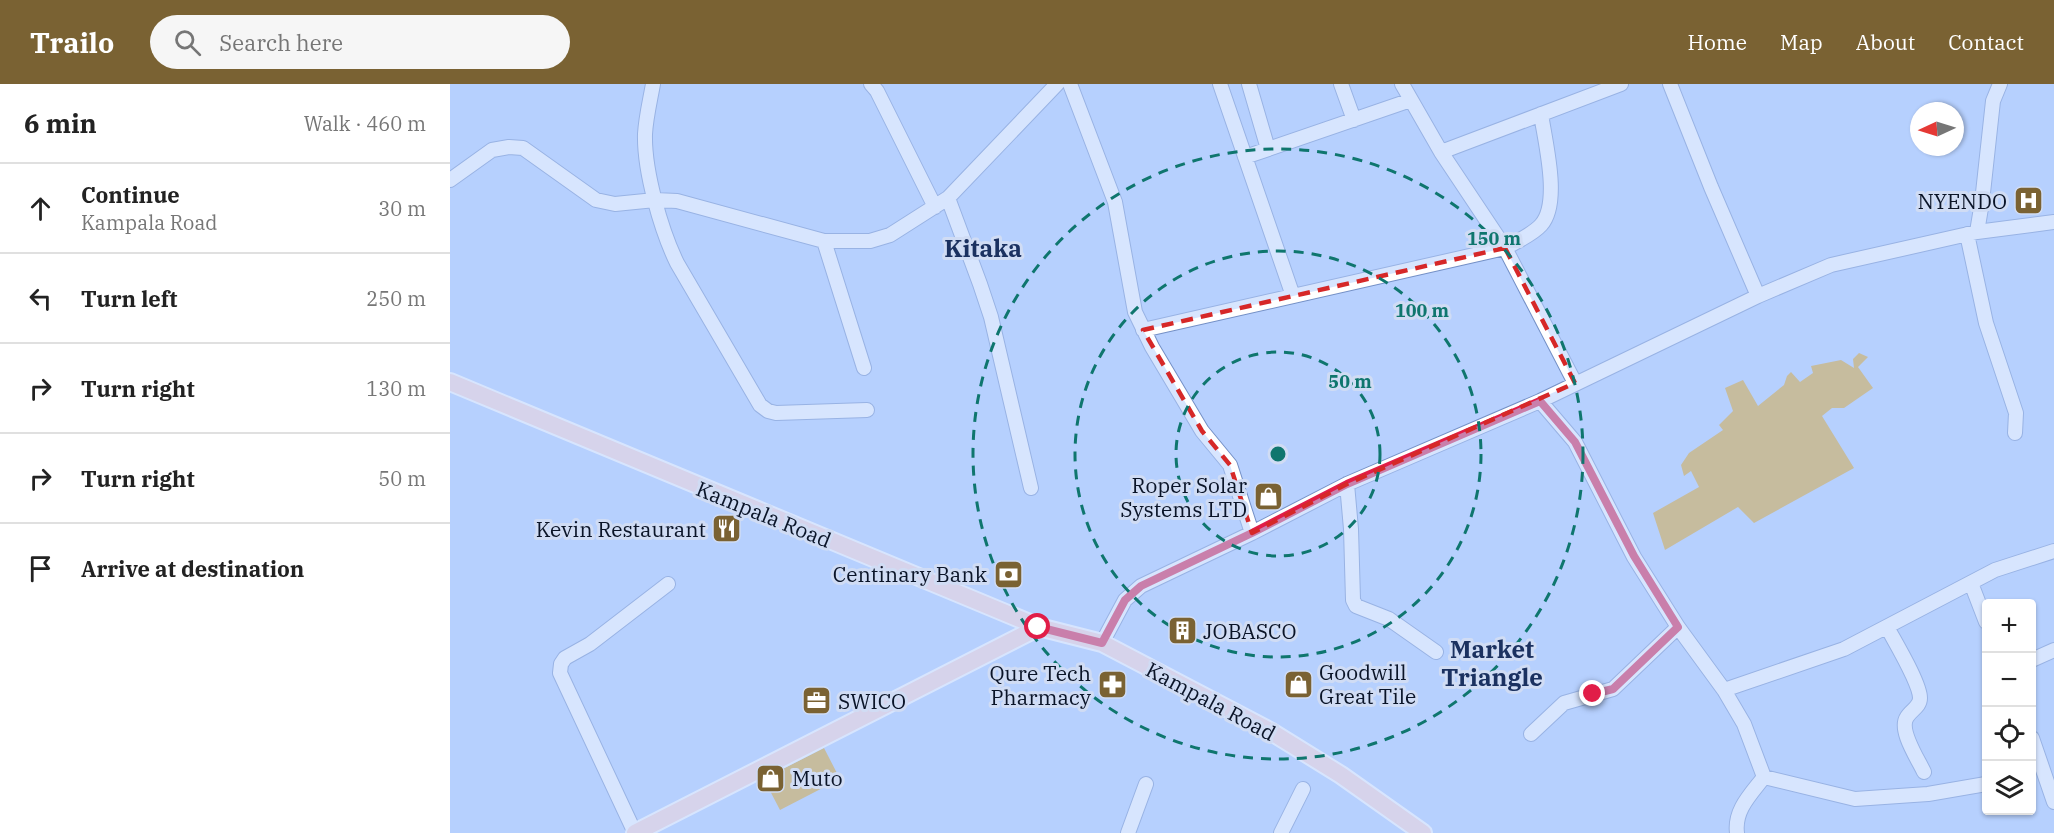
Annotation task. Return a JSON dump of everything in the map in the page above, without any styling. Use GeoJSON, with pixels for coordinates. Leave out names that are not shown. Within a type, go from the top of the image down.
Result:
{"type":"FeatureCollection","features":[{"type":"Feature","properties":{"kind":"main road","name":"Kampala Road"},"geometry":{"type":"LineString","coordinates":[[450,382],[1038,627],[1102,643],[1270,731],[1341,776],[1423,833]]}},
{"type":"Feature","properties":{"kind":"main road"},"geometry":{"type":"LineString","coordinates":[[635,833],[1038,627]]}},
{"type":"Feature","properties":{"kind":"street"},"geometry":{"type":"LineString","coordinates":[[653,84],[645,135],[655,200],[667,243],[760,405],[776,413],[867,410]]}},
{"type":"Feature","properties":{"kind":"street"},"geometry":{"type":"LineString","coordinates":[[871,84],[877,91],[935,207]]}},
{"type":"Feature","properties":{"kind":"street"},"geometry":{"type":"LineString","coordinates":[[450,180],[492,150],[508,147],[523,148],[596,200],[615,204],[655,200],[677,201],[824,242],[870,241],[890,235],[948,198],[1057,84]]}},
{"type":"Feature","properties":{"kind":"street"},"geometry":{"type":"LineString","coordinates":[[1070,84],[1115,202],[1135,312],[1143,330],[1202,431],[1230,465],[1252,533]]}},
{"type":"Feature","properties":{"kind":"street"},"geometry":{"type":"LineString","coordinates":[[1220,84],[1293,296]]}},
{"type":"Feature","properties":{"kind":"street"},"geometry":{"type":"LineString","coordinates":[[1249,84],[1268,149]]}},
{"type":"Feature","properties":{"kind":"street"},"geometry":{"type":"LineString","coordinates":[[1341,84],[1354,120]]}},
{"type":"Feature","properties":{"kind":"street"},"geometry":{"type":"LineString","coordinates":[[1402,84],[1441,152],[1505,248],[1575,383]]}},
{"type":"Feature","properties":{"kind":"street"},"geometry":{"type":"LineString","coordinates":[[1441,152],[1621,84]]}},
{"type":"Feature","properties":{"kind":"street"},"geometry":{"type":"LineString","coordinates":[[1670,84],[1758,296]]}},
{"type":"Feature","properties":{"kind":"street"},"geometry":{"type":"LineString","coordinates":[[2000,84],[1993,101],[1982,202],[1972,233],[1986,323],[2016,413],[2015,433]]}},
{"type":"Feature","properties":{"kind":"street"},"geometry":{"type":"LineString","coordinates":[[1245,157],[1411,100]]}},
{"type":"Feature","properties":{"kind":"street"},"geometry":{"type":"LineString","coordinates":[[1143,330],[1505,248],[1541,224],[1550,209],[1550,175],[1541,114]]}},
{"type":"Feature","properties":{"kind":"street"},"geometry":{"type":"LineString","coordinates":[[948,198],[991,317],[1031,488]]}},
{"type":"Feature","properties":{"kind":"street"},"geometry":{"type":"LineString","coordinates":[[1102,643],[1125,600],[1141,586],[1347,484],[1540,401],[1758,296],[1831,266],[1972,233],[2054,222]]}},
{"type":"Feature","properties":{"kind":"street"},"geometry":{"type":"LineString","coordinates":[[824,242],[864,368]]}},
{"type":"Feature","properties":{"kind":"street"},"geometry":{"type":"LineString","coordinates":[[1540,401],[1575,442],[1634,556],[1678,627],[1724,690],[1744,724],[1764,777]]}},
{"type":"Feature","properties":{"kind":"street"},"geometry":{"type":"LineString","coordinates":[[1347,484],[1353,600],[1356,606],[1389,619],[1436,652]]}},
{"type":"Feature","properties":{"kind":"street"},"geometry":{"type":"LineString","coordinates":[[1724,690],[1844,649],[1995,570],[2054,551]]}},
{"type":"Feature","properties":{"kind":"street"},"geometry":{"type":"LineString","coordinates":[[1971,583],[1982,612]]}},
{"type":"Feature","properties":{"kind":"street"},"geometry":{"type":"LineString","coordinates":[[635,833],[560,673],[561,664],[565,658],[590,644],[668,584]]}},
{"type":"Feature","properties":{"kind":"street"},"geometry":{"type":"LineString","coordinates":[[1532,734],[1564,702],[1613,689],[1678,627]]}},
{"type":"Feature","properties":{"kind":"street"},"geometry":{"type":"LineString","coordinates":[[1887,627],[1917,687],[1920,698],[1919,705],[1906,718],[1904,727],[1906,736],[1924,772]]}},
{"type":"Feature","properties":{"kind":"street"},"geometry":{"type":"LineString","coordinates":[[2036,658],[2054,650]]}},
{"type":"Feature","properties":{"kind":"street"},"geometry":{"type":"LineString","coordinates":[[2036,752],[2054,802]]}},
{"type":"Feature","properties":{"kind":"street"},"geometry":{"type":"LineString","coordinates":[[1764,777],[1855,799],[1928,794],[1982,785]]}},
{"type":"Feature","properties":{"kind":"street"},"geometry":{"type":"LineString","coordinates":[[1737,833],[1736,825],[1740,808],[1764,777]]}},
{"type":"Feature","properties":{"kind":"street"},"geometry":{"type":"LineString","coordinates":[[1128,833],[1146,784]]}},
{"type":"Feature","properties":{"kind":"street"},"geometry":{"type":"LineString","coordinates":[[1281,833],[1303,789]]}},
{"type":"Feature","properties":{"kind":"highlighted area"},"geometry":{"type":"Polygon","coordinates":[[[1505,248],[1575,383],[1347,484],[1252,533],[1230,465],[1202,431],[1143,330],[1505,248]]]}},
{"type":"Feature","properties":{"kind":"shaded area"},"geometry":{"type":"Polygon","coordinates":[[[1859,353],[1868,357],[1858,367],[1873,388],[1844,408],[1832,408],[1822,416],[1854,468],[1754,523],[1738,507],[1665,550],[1653,513],[1699,487],[1691,471],[1684,476],[1681,465],[1689,453],[1723,430],[1719,425],[1733,411],[1725,388],[1743,380],[1758,406],[1784,385],[1791,372],[1800,382],[1813,373],[1811,366],[1841,360],[1854,368],[1853,359],[1859,353]]]}},
{"type":"Feature","properties":{"kind":"shaded area"},"geometry":{"type":"Polygon","coordinates":[[[824,748],[840,779],[780,810],[768,787],[781,780],[777,772],[824,748]]]}},
{"type":"Feature","properties":{"kind":"place","name":"NYENDO"},"geometry":{"type":"Point","coordinates":[2028,201]}},
{"type":"Feature","properties":{"kind":"place","name":"Roper Solar Systems LTD"},"geometry":{"type":"Point","coordinates":[1268,497]}},
{"type":"Feature","properties":{"kind":"place","name":"Kevin Restaurant"},"geometry":{"type":"Point","coordinates":[727,529]}},
{"type":"Feature","properties":{"kind":"place","name":"Centinary Bank"},"geometry":{"type":"Point","coordinates":[1008,574]}},
{"type":"Feature","properties":{"kind":"place","name":"JOBASCO"},"geometry":{"type":"Point","coordinates":[1182,631]}},
{"type":"Feature","properties":{"kind":"place","name":"Goodwill Great Tile"},"geometry":{"type":"Point","coordinates":[1298,684]}},
{"type":"Feature","properties":{"kind":"place","name":"Qure Tech Pharmacy"},"geometry":{"type":"Point","coordinates":[1112,685]}},
{"type":"Feature","properties":{"kind":"place","name":"SWICO"},"geometry":{"type":"Point","coordinates":[817,701]}},
{"type":"Feature","properties":{"kind":"place","name":"Muto"},"geometry":{"type":"Point","coordinates":[771,778]}},
{"type":"Feature","properties":{"kind":"district","name":"Kitaka"},"geometry":{"type":"Point","coordinates":[983,248]}},
{"type":"Feature","properties":{"kind":"district","name":"Market Triangle"},"geometry":{"type":"Point","coordinates":[1492,663]}},
{"type":"Feature","properties":{"kind":"route"},"geometry":{"type":"LineString","coordinates":[[1038,627],[1102,643],[1125,600],[1141,586],[1347,484],[1540,401],[1575,442],[1634,556],[1678,627],[1613,689],[1593,694]]}}]}
